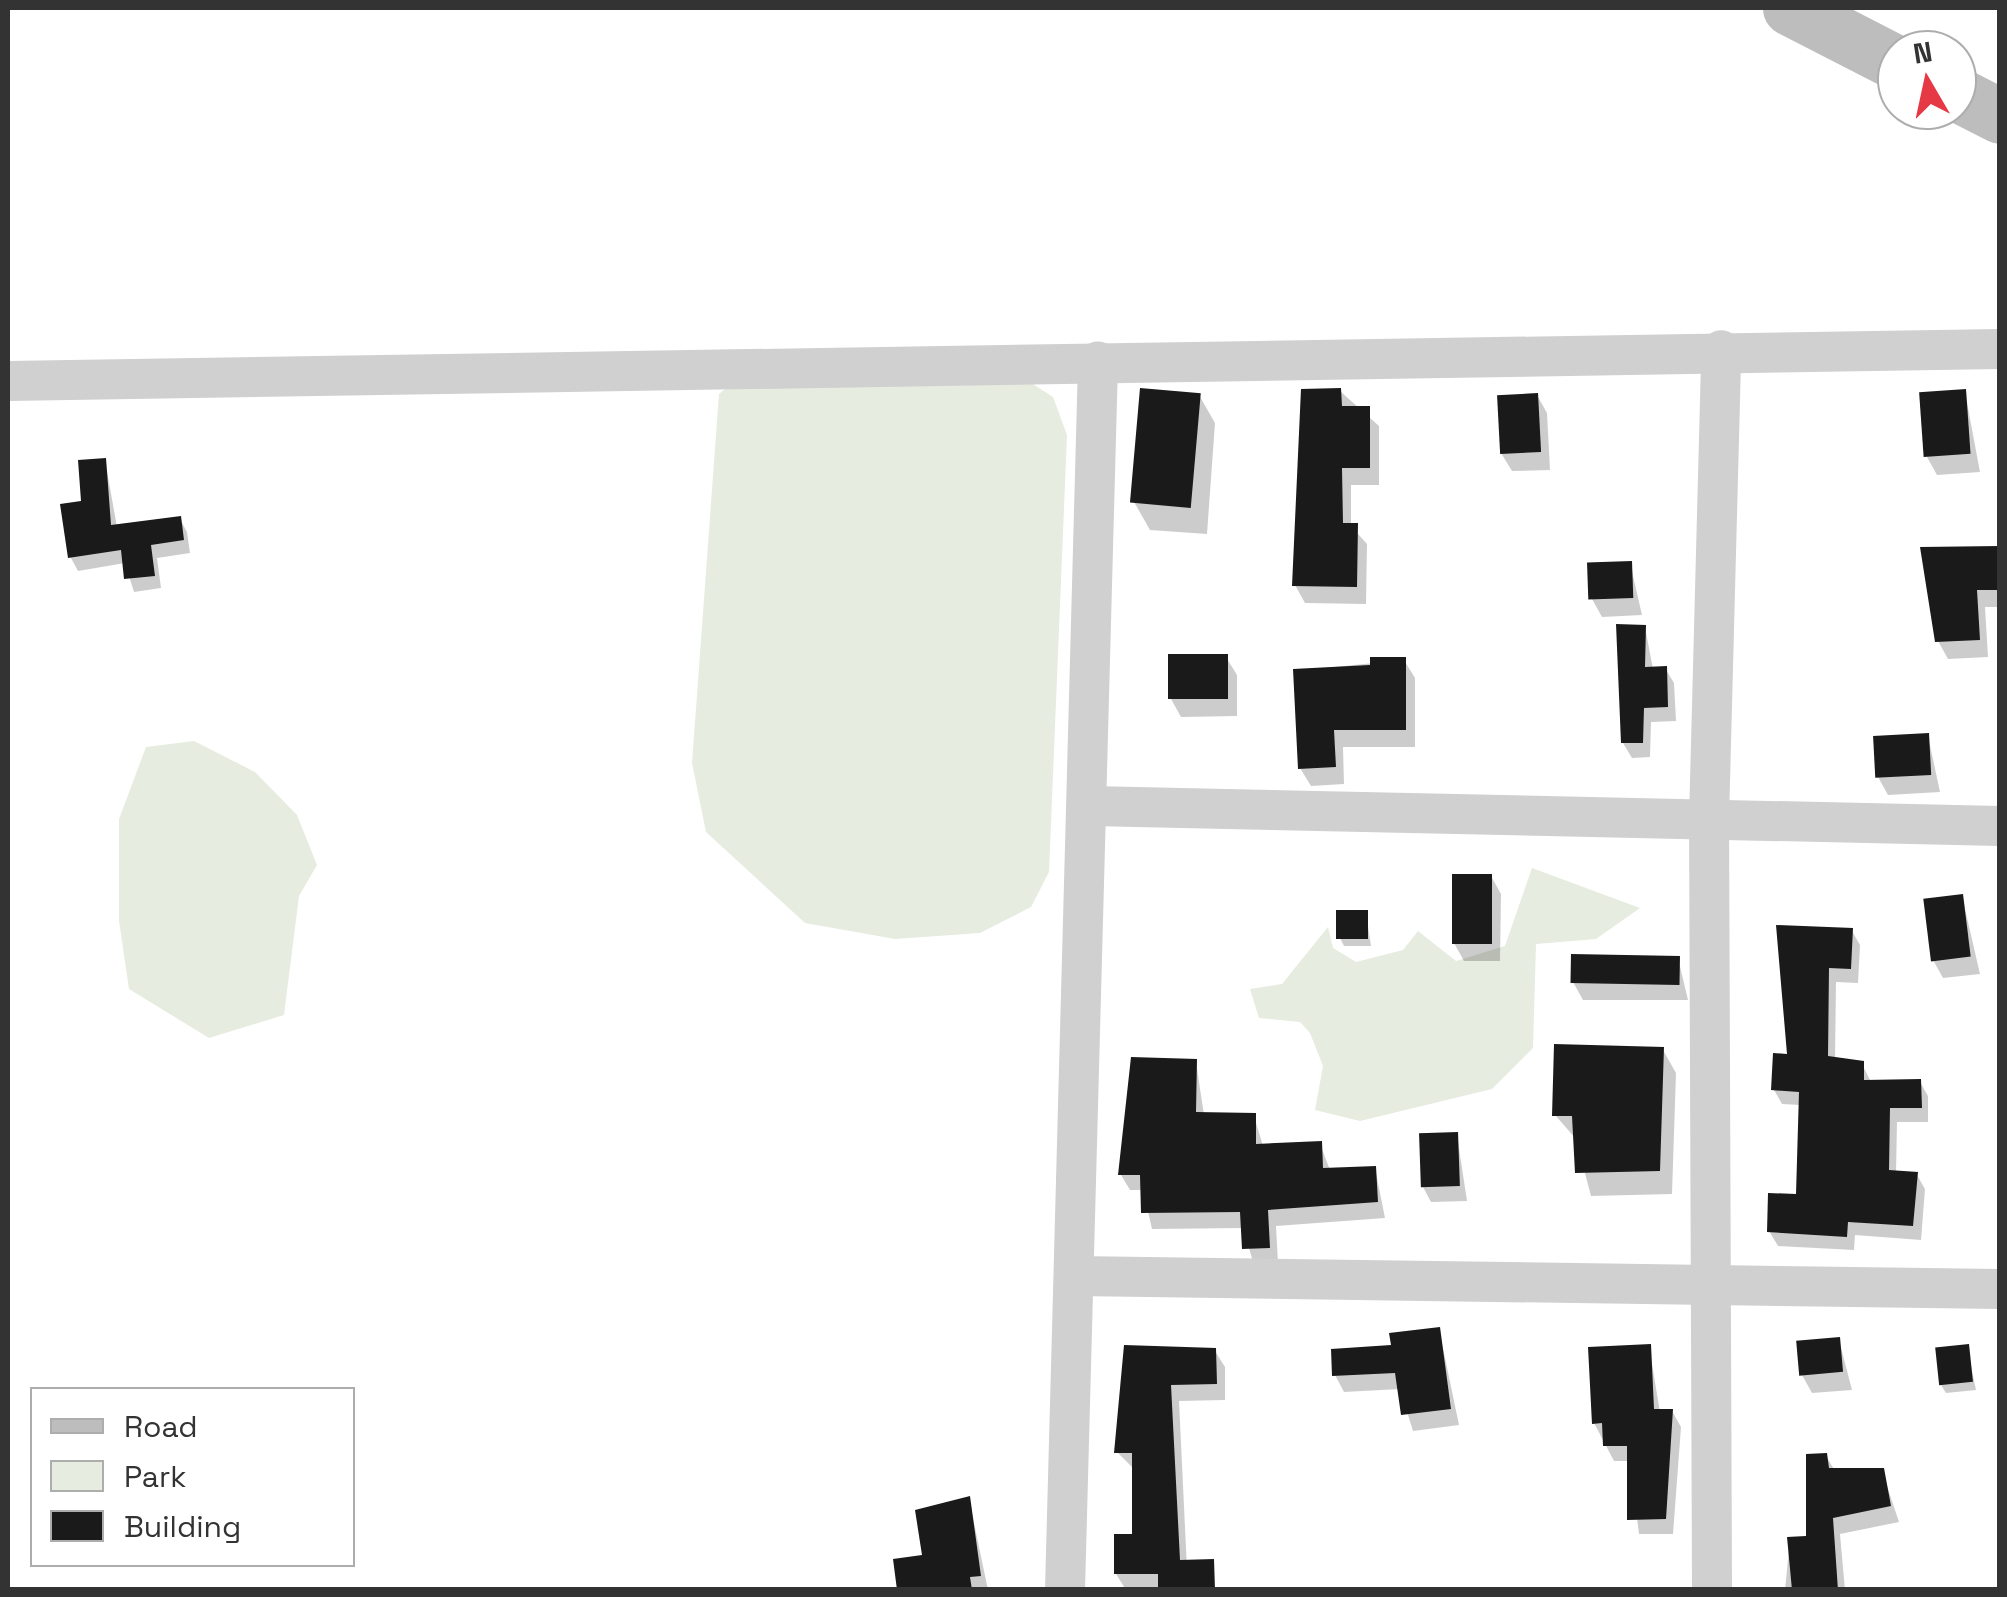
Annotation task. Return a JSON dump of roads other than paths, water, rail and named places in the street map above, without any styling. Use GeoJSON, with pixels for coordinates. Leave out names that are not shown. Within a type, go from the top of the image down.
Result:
{"type":"FeatureCollection","features":[{"type":"Feature","properties":{"kind":"street"},"geometry":{"type":"LineString","coordinates":[[1790,8],[1877,53]]}},
{"type":"Feature","properties":{"kind":"street"},"geometry":{"type":"LineString","coordinates":[[1977,104],[2000,116]]}},
{"type":"Feature","properties":{"kind":"street"},"geometry":{"type":"LineString","coordinates":[[8,381],[1721,350],[2000,350]]}},
{"type":"Feature","properties":{"kind":"street"},"geometry":{"type":"LineString","coordinates":[[1712,1590],[1707,1286],[1709,820],[1721,350]]}},
{"type":"Feature","properties":{"kind":"street"},"geometry":{"type":"LineString","coordinates":[[1065,1590],[1091,806],[1098,361]]}},
{"type":"Feature","properties":{"kind":"street"},"geometry":{"type":"LineString","coordinates":[[1091,806],[2000,826]]}},
{"type":"Feature","properties":{"kind":"street"},"geometry":{"type":"LineString","coordinates":[[1074,1276],[2000,1290]]}}]}
